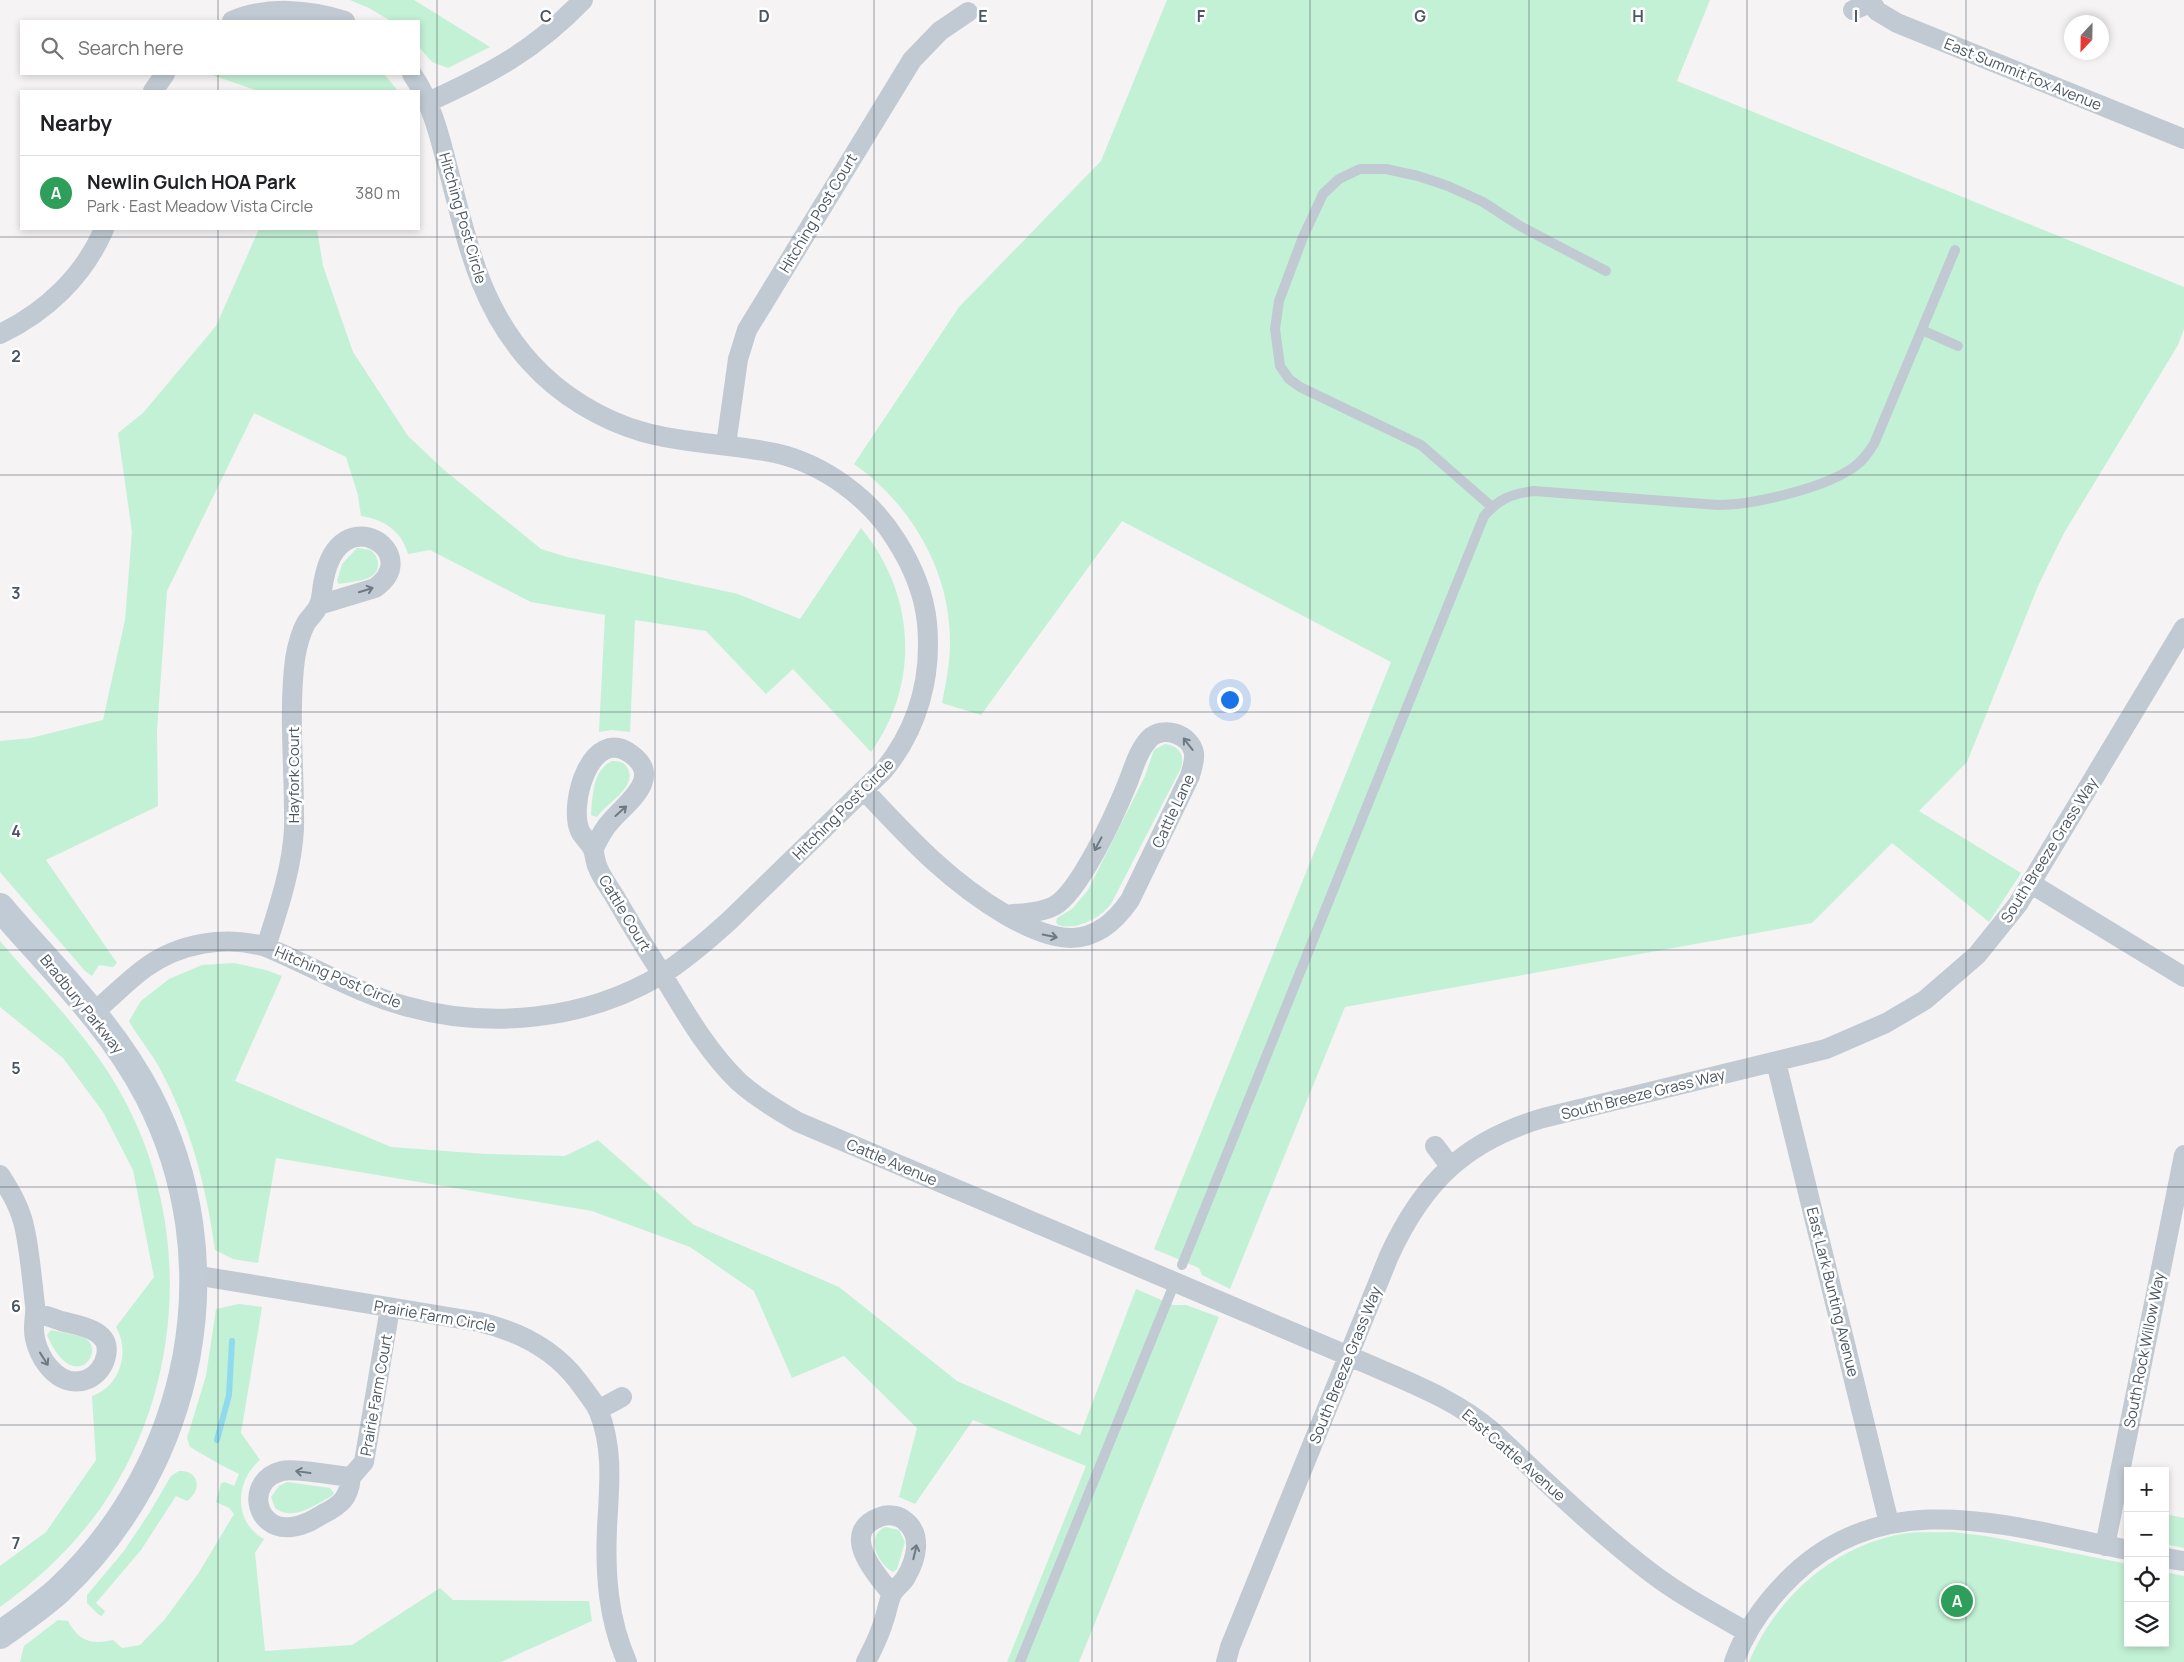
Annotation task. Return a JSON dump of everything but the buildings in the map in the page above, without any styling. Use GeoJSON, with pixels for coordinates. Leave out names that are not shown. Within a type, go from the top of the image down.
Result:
{"type":"FeatureCollection","features":[{"type":"Feature","properties":{"kind":"street"},"geometry":{"type":"LineString","coordinates":[[428,102],[492,72],[514,59],[556,27],[584,0]]}},
{"type":"Feature","properties":{"kind":"street","name":"East Summit Fox Avenue"},"geometry":{"type":"LineString","coordinates":[[1864,4],[1897,23],[2184,139]]}},
{"type":"Feature","properties":{"kind":"street"},"geometry":{"type":"LineString","coordinates":[[233,20],[250,7],[271,11],[324,15],[341,20]]}},
{"type":"Feature","properties":{"kind":"street","name":"Hitching Post Court"},"geometry":{"type":"LineString","coordinates":[[726,445],[738,359],[747,330],[908,66],[924,46],[940,31],[968,12]]}},
{"type":"Feature","properties":{"kind":"street"},"geometry":{"type":"LineString","coordinates":[[154,90],[164,75]]}},
{"type":"Feature","properties":{"kind":"street","name":"Hitching Post Circle"},"geometry":{"type":"LineString","coordinates":[[93,1013],[145,968],[175,951],[210,942],[226,941],[248,942],[266,947],[383,999],[405,1006],[458,1016],[511,1018],[556,1014],[600,1002],[638,987],[662,974],[729,921],[884,770],[903,745],[921,699],[927,667],[928,629],[925,607],[916,577],[891,532],[864,502],[848,488],[816,468],[778,454],[644,432],[607,418],[562,391],[526,358],[493,312],[479,280],[436,124],[428,102],[413,75]]}},
{"type":"Feature","properties":{"kind":"street"},"geometry":{"type":"LineString","coordinates":[[0,334],[35,314],[66,287],[89,258],[103,230]]}},
{"type":"Feature","properties":{"kind":"street","name":"Hayfork Court"},"geometry":{"type":"LineString","coordinates":[[266,947],[292,849],[293,677],[295,660],[300,635],[319,605]]}},
{"type":"Feature","properties":{"kind":"street","name":"South Breeze Grass Way"},"geometry":{"type":"LineString","coordinates":[[1226,1662],[1230,1647],[1400,1233],[1422,1198],[1450,1166],[1490,1139],[1529,1122],[1826,1048],[1886,1024],[1924,1000],[1962,970],[1991,939],[2018,904],[2184,628]]}},
{"type":"Feature","properties":{"kind":"street","name":"Cattle Lane"},"geometry":{"type":"LineString","coordinates":[[864,790],[907,836],[977,899],[1022,926],[1041,934],[1067,938],[1097,933],[1120,915],[1130,900],[1190,776],[1194,762],[1194,752],[1189,742],[1171,732],[1159,732],[1151,737],[1143,746],[1125,790],[1073,890],[1056,905],[1045,910],[1006,915]]}},
{"type":"Feature","properties":{"kind":"street","name":"Cattle Court"},"geometry":{"type":"LineString","coordinates":[[593,850],[610,821],[632,801],[643,783],[640,764],[627,752],[608,750],[599,753],[591,762],[582,781],[578,801],[579,829],[593,850],[598,868],[662,974]]}},
{"type":"Feature","properties":{"kind":"street"},"geometry":{"type":"LineString","coordinates":[[2030,883],[2184,977]]}},
{"type":"Feature","properties":{"kind":"street","name":"Bradbury Parkway"},"geometry":{"type":"LineString","coordinates":[[0,907],[93,1013],[117,1044],[139,1079],[166,1136],[183,1195],[194,1275],[193,1320],[180,1388],[168,1426],[142,1482],[104,1540],[74,1575],[41,1605],[0,1635]]}},
{"type":"Feature","properties":{"kind":"street","name":"Cattle Avenue"},"geometry":{"type":"LineString","coordinates":[[662,974],[687,1015],[723,1065],[766,1104],[798,1122],[1178,1274]]}},
{"type":"Feature","properties":{"kind":"street","name":"East Lark Bunting Avenue"},"geometry":{"type":"LineString","coordinates":[[1776,1062],[1889,1522]]}},
{"type":"Feature","properties":{"kind":"street"},"geometry":{"type":"LineString","coordinates":[[1435,1146],[1450,1166]]}},
{"type":"Feature","properties":{"kind":"street","name":"South Rock Willow Way"},"geometry":{"type":"LineString","coordinates":[[2105,1546],[2184,1155]]}},
{"type":"Feature","properties":{"kind":"street"},"geometry":{"type":"LineString","coordinates":[[0,1175],[20,1213],[25,1230],[36,1313]]}},
{"type":"Feature","properties":{"kind":"street","name":"East Cattle Avenue"},"geometry":{"type":"LineString","coordinates":[[1178,1274],[1349,1357],[1436,1394],[1464,1409],[1492,1430],[1583,1516],[1638,1562],[1685,1595],[1747,1632]]}},
{"type":"Feature","properties":{"kind":"street","name":"Prairie Farm Circle"},"geometry":{"type":"LineString","coordinates":[[194,1275],[479,1322],[517,1333],[536,1343],[560,1361],[598,1410],[608,1441],[610,1457],[606,1560],[608,1593],[616,1632],[627,1662]]}},
{"type":"Feature","properties":{"kind":"street","name":"Prairie Farm Court"},"geometry":{"type":"LineString","coordinates":[[351,1477],[361,1467],[366,1454],[390,1308]]}},
{"type":"Feature","properties":{"kind":"street"},"geometry":{"type":"LineString","coordinates":[[598,1410],[622,1397]]}},
{"type":"Feature","properties":{"kind":"street"},"geometry":{"type":"LineString","coordinates":[[1734,1662],[1747,1632],[1778,1590],[1806,1563],[1856,1534],[1889,1522],[1937,1519],[1964,1520],[2124,1549]]}},
{"type":"Feature","properties":{"kind":"street"},"geometry":{"type":"LineString","coordinates":[[2169,1559],[2184,1561]]}},
{"type":"Feature","properties":{"kind":"street"},"geometry":{"type":"LineString","coordinates":[[866,1662],[876,1642],[892,1594]]}},
{"type":"Feature","properties":{"kind":"lane"},"geometry":{"type":"LineString","coordinates":[[1492,507],[1421,444],[1300,388],[1289,379],[1280,366],[1275,329],[1279,301],[1303,237],[1323,194],[1338,179],[1360,169],[1386,169],[1418,176],[1483,202],[1520,226],[1606,271]]}},
{"type":"Feature","properties":{"kind":"lane"},"geometry":{"type":"LineString","coordinates":[[1020,1662],[1478,526],[1484,516],[1492,507],[1506,497],[1517,493],[1534,491],[1738,505],[1761,501],[1828,481],[1854,468],[1865,458],[1874,444],[1955,250]]}},
{"type":"Feature","properties":{"kind":"lane"},"geometry":{"type":"LineString","coordinates":[[1922,330],[1958,346]]}},
{"type":"Feature","properties":{"kind":"green space"},"geometry":{"type":"Polygon","coordinates":[[[350,0],[414,0],[490,47],[448,68],[432,62],[420,48],[420,20],[389,20],[350,0]]]}},
{"type":"Feature","properties":{"kind":"green space"},"geometry":{"type":"Polygon","coordinates":[[[1167,0],[1710,0],[1677,81],[2184,287],[2184,329],[2178,345],[2064,533],[2038,586],[1967,762],[1919,811],[2021,873],[1989,922],[1892,843],[1812,923],[1345,1007],[1230,1289],[1202,1275],[1199,1268],[1154,1249],[1391,662],[1122,521],[981,715],[942,703],[949,666],[950,643],[943,591],[935,566],[924,542],[910,519],[875,480],[854,464],[959,307],[1101,161],[1167,0]]]}},
{"type":"Feature","properties":{"kind":"green space"},"geometry":{"type":"Polygon","coordinates":[[[212,75],[385,75],[397,90],[255,90],[212,75]]]}},
{"type":"Feature","properties":{"kind":"green space"},"geometry":{"type":"Polygon","coordinates":[[[259,230],[317,230],[323,266],[353,352],[408,436],[443,469],[541,549],[567,557],[738,594],[800,619],[861,528],[879,553],[892,581],[901,609],[905,638],[904,668],[898,697],[887,725],[871,752],[793,669],[766,694],[706,631],[635,620],[630,732],[612,730],[599,732],[605,615],[531,602],[430,550],[408,554],[401,539],[391,528],[377,520],[361,516],[358,495],[346,457],[254,413],[167,591],[157,731],[158,806],[46,860],[117,963],[113,967],[99,965],[92,976],[85,971],[0,872],[0,741],[31,738],[103,720],[125,620],[132,532],[118,433],[143,413],[216,326],[259,230]]]}},
{"type":"Feature","properties":{"kind":"green space"},"geometry":{"type":"Polygon","coordinates":[[[357,548],[371,550],[376,556],[377,570],[364,580],[339,584],[337,581],[342,564],[357,548]]]}},
{"type":"Feature","properties":{"kind":"green space"},"geometry":{"type":"Polygon","coordinates":[[[1165,744],[1180,751],[1182,759],[1181,768],[1111,904],[1101,914],[1088,922],[1073,926],[1058,925],[1056,922],[1057,918],[1072,909],[1088,890],[1145,776],[1154,750],[1165,744]]]}},
{"type":"Feature","properties":{"kind":"green space"},"geometry":{"type":"Polygon","coordinates":[[[612,761],[622,762],[627,767],[630,776],[625,788],[597,817],[591,815],[595,784],[605,765],[612,761]]]}},
{"type":"Feature","properties":{"kind":"green space"},"geometry":{"type":"Polygon","coordinates":[[[0,941],[84,1039],[99,1059],[126,1103],[147,1152],[161,1203],[169,1255],[169,1308],[163,1360],[149,1411],[129,1460],[102,1506],[80,1535],[42,1573],[0,1607],[0,1566],[46,1532],[96,1460],[92,1396],[102,1391],[116,1376],[122,1357],[122,1346],[116,1327],[154,1277],[133,1170],[103,1112],[63,1058],[0,1007],[0,941]]]}},
{"type":"Feature","properties":{"kind":"green space"},"geometry":{"type":"Polygon","coordinates":[[[234,963],[266,970],[282,976],[235,1081],[391,1147],[486,1154],[565,1156],[598,1140],[694,1225],[839,1287],[957,1381],[1080,1435],[1136,1289],[1173,1305],[1186,1305],[1219,1317],[1079,1662],[1007,1662],[1086,1466],[973,1420],[915,1504],[899,1497],[917,1428],[844,1356],[792,1378],[754,1291],[690,1247],[592,1211],[276,1158],[258,1263],[233,1259],[215,1250],[202,1179],[180,1110],[159,1067],[129,1021],[141,1001],[169,979],[202,965],[234,963]]]}},
{"type":"Feature","properties":{"kind":"green space"},"geometry":{"type":"Polygon","coordinates":[[[239,1304],[262,1307],[241,1433],[260,1460],[246,1479],[241,1501],[247,1522],[254,1532],[264,1539],[255,1553],[265,1651],[352,1645],[440,1588],[453,1600],[589,1601],[592,1621],[501,1662],[20,1662],[24,1646],[58,1620],[68,1621],[76,1633],[86,1640],[98,1642],[113,1640],[122,1648],[140,1645],[165,1619],[198,1574],[234,1514],[229,1508],[216,1502],[221,1483],[225,1482],[234,1486],[239,1474],[190,1447],[187,1438],[206,1376],[216,1309],[239,1304]]]}},
{"type":"Feature","properties":{"kind":"green space"},"geometry":{"type":"Polygon","coordinates":[[[51,1330],[85,1338],[91,1344],[92,1352],[90,1359],[84,1365],[76,1366],[67,1363],[57,1353],[47,1335],[51,1330]]]}},
{"type":"Feature","properties":{"kind":"green space"},"geometry":{"type":"Polygon","coordinates":[[[179,1471],[186,1472],[195,1477],[197,1487],[195,1492],[187,1501],[176,1496],[141,1550],[96,1603],[105,1611],[102,1616],[99,1615],[87,1603],[87,1595],[124,1551],[171,1476],[179,1471]]]}},
{"type":"Feature","properties":{"kind":"green space"},"geometry":{"type":"Polygon","coordinates":[[[287,1482],[330,1488],[334,1493],[297,1513],[282,1512],[275,1508],[271,1497],[279,1486],[287,1482]]]}},
{"type":"Feature","properties":{"kind":"green space"},"geometry":{"type":"Polygon","coordinates":[[[2169,1515],[2184,1518],[2184,1548],[2169,1545],[2169,1515]]]}},
{"type":"Feature","properties":{"kind":"green space"},"geometry":{"type":"Polygon","coordinates":[[[885,1527],[899,1530],[905,1542],[897,1569],[893,1572],[882,1563],[876,1550],[876,1537],[879,1531],[885,1527]]]}},
{"type":"Feature","properties":{"kind":"green space"},"geometry":{"type":"Polygon","coordinates":[[[1920,1532],[1952,1532],[1986,1536],[2124,1563],[2124,1647],[2169,1647],[2169,1573],[2184,1576],[2184,1662],[1749,1662],[1760,1639],[1774,1617],[1809,1579],[1830,1563],[1853,1550],[1877,1540],[1920,1532]]]}},
{"type":"Feature","properties":{"kind":"waterway"},"geometry":{"type":"LineString","coordinates":[[217,1440],[229,1395],[232,1341]]}},
{"type":"Feature","properties":{"kind":"place","name":"Newlin Gulch HOA Park"},"geometry":{"type":"Point","coordinates":[1957,1601]}}]}
